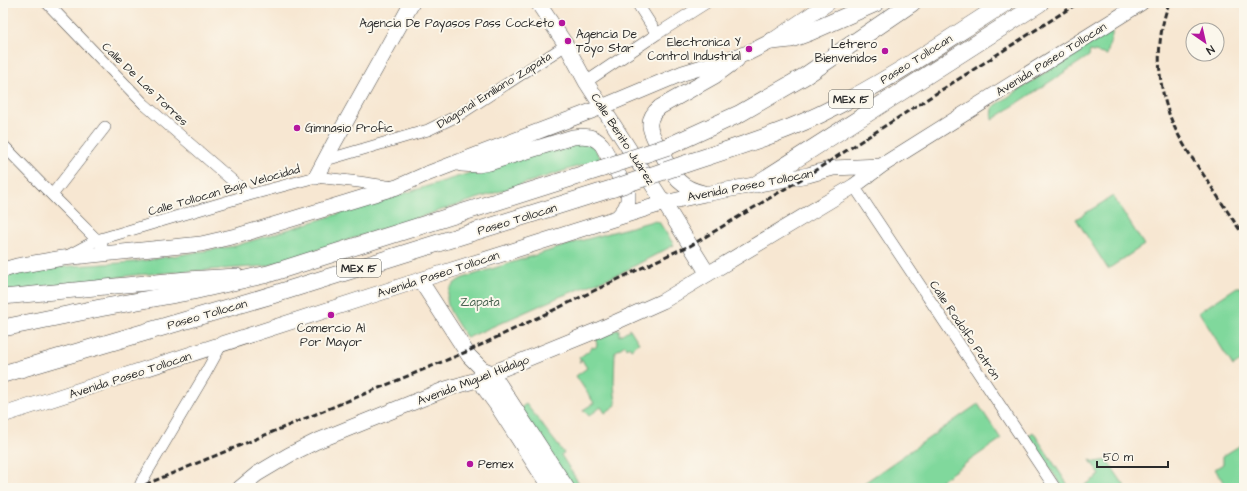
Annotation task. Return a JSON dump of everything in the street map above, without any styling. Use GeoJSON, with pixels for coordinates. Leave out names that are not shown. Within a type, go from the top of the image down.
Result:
{"type":"FeatureCollection","features":[{"type":"Feature","properties":{"kind":"highway"},"geometry":{"type":"LineString","coordinates":[[772,41],[791,39],[876,3]]}},
{"type":"Feature","properties":{"kind":"highway","name":"Paseo Tollocan"},"geometry":{"type":"LineString","coordinates":[[3,328],[193,291],[268,274],[669,146],[739,114],[805,76],[912,3]]}},
{"type":"Feature","properties":{"kind":"highway","name":"Paseo Tollocan"},"geometry":{"type":"LineString","coordinates":[[3,374],[272,295],[614,188],[794,126],[832,109],[872,88],[1005,3]]}},
{"type":"Feature","properties":{"kind":"highway"},"geometry":{"type":"LineString","coordinates":[[757,184],[1040,3]]}},
{"type":"Feature","properties":{"kind":"main road"},"geometry":{"type":"LineString","coordinates":[[316,177],[412,3]]}},
{"type":"Feature","properties":{"kind":"main road","name":"Calle Benito Juárez"},"geometry":{"type":"LineString","coordinates":[[538,3],[566,45],[586,82],[664,202],[708,274]]}},
{"type":"Feature","properties":{"kind":"main road"},"geometry":{"type":"LineString","coordinates":[[705,194],[685,186],[672,174],[651,130],[650,121],[654,114],[660,107],[715,76],[748,53],[772,41],[828,3]]}},
{"type":"Feature","properties":{"kind":"main road","name":"Avenida Paseo Tollocan"},"geometry":{"type":"LineString","coordinates":[[708,274],[854,186],[882,166],[1141,3]]}},
{"type":"Feature","properties":{"kind":"main road"},"geometry":{"type":"LineString","coordinates":[[3,270],[63,258],[201,244],[240,235],[397,187],[683,73],[748,53]]}},
{"type":"Feature","properties":{"kind":"main road"},"geometry":{"type":"LineString","coordinates":[[454,164],[478,165],[489,163],[579,136],[589,137],[598,141],[602,145],[628,192],[628,201],[626,206],[618,216]]}},
{"type":"Feature","properties":{"kind":"main road","name":"Avenida Paseo Tollocan"},"geometry":{"type":"LineString","coordinates":[[3,415],[664,202],[808,175],[833,168],[882,166]]}},
{"type":"Feature","properties":{"kind":"main road"},"geometry":{"type":"LineString","coordinates":[[3,297],[187,279],[268,274]]}},
{"type":"Feature","properties":{"kind":"main road","name":"Avenida Miguel Hidalgo"},"geometry":{"type":"LineString","coordinates":[[247,485],[257,474],[315,442],[598,330],[653,305],[708,274]]}},
{"type":"Feature","properties":{"kind":"main road"},"geometry":{"type":"LineString","coordinates":[[420,280],[466,352],[485,374],[567,488]]}},
{"type":"Feature","properties":{"kind":"main road"},"geometry":{"type":"LineString","coordinates":[[485,374],[487,393],[496,404],[550,488]]}},
{"type":"Feature","properties":{"kind":"street","name":"Calle De Las Torres"},"geometry":{"type":"LineString","coordinates":[[47,3],[144,104],[248,195]]}},
{"type":"Feature","properties":{"kind":"street"},"geometry":{"type":"LineString","coordinates":[[637,3],[657,34]]}},
{"type":"Feature","properties":{"kind":"street"},"geometry":{"type":"LineString","coordinates":[[586,82],[706,3]]}},
{"type":"Feature","properties":{"kind":"street","name":"Diagonal Emiliano Zapata"},"geometry":{"type":"LineString","coordinates":[[326,160],[428,130],[440,125],[459,115],[566,45]]}},
{"type":"Feature","properties":{"kind":"street"},"geometry":{"type":"LineString","coordinates":[[52,195],[105,127]]}},
{"type":"Feature","properties":{"kind":"street"},"geometry":{"type":"LineString","coordinates":[[3,145],[112,254]]}},
{"type":"Feature","properties":{"kind":"street","name":"Calle Tollocan Baja Velocidad"},"geometry":{"type":"LineString","coordinates":[[63,258],[97,240],[248,195],[316,177],[397,187]]}},
{"type":"Feature","properties":{"kind":"street","name":"Calle Rodolfo Patrón"},"geometry":{"type":"LineString","coordinates":[[854,186],[1055,488]]}},
{"type":"Feature","properties":{"kind":"street"},"geometry":{"type":"LineString","coordinates":[[139,488],[143,478],[221,346]]}},
{"type":"Feature","properties":{"kind":"green space"},"geometry":{"type":"Polygon","coordinates":[[[1114,27],[1107,55],[1090,51],[1089,56],[992,120],[993,107],[1114,27]]]}},
{"type":"Feature","properties":{"kind":"green space"},"geometry":{"type":"Polygon","coordinates":[[[576,140],[593,146],[601,159],[267,266],[135,275],[3,292],[3,277],[27,269],[135,262],[235,246],[576,140]]]}},
{"type":"Feature","properties":{"kind":"green space"},"geometry":{"type":"Polygon","coordinates":[[[1113,196],[1144,245],[1108,269],[1076,219],[1113,196]]]}},
{"type":"Feature","properties":{"kind":"green space","name":"Zapata"},"geometry":{"type":"Polygon","coordinates":[[[653,221],[659,222],[674,245],[619,274],[559,297],[467,338],[448,306],[448,291],[453,284],[463,278],[580,241],[653,221]]]}},
{"type":"Feature","properties":{"kind":"green space"},"geometry":{"type":"Polygon","coordinates":[[[1237,287],[1244,290],[1244,359],[1233,366],[1199,312],[1237,287]]]}},
{"type":"Feature","properties":{"kind":"green space"},"geometry":{"type":"Polygon","coordinates":[[[619,329],[619,336],[630,329],[639,343],[631,349],[629,346],[627,348],[625,345],[615,352],[614,383],[616,405],[605,413],[601,407],[589,416],[583,410],[594,403],[576,376],[587,368],[582,360],[581,361],[579,358],[592,347],[594,348],[597,346],[596,339],[619,329]]]}},
{"type":"Feature","properties":{"kind":"green space"},"geometry":{"type":"Polygon","coordinates":[[[526,404],[564,453],[561,455],[582,488],[568,488],[519,409],[526,404]]]}},
{"type":"Feature","properties":{"kind":"green space"},"geometry":{"type":"Polygon","coordinates":[[[978,404],[1001,439],[930,488],[857,488],[978,404]]]}},
{"type":"Feature","properties":{"kind":"green space"},"geometry":{"type":"Polygon","coordinates":[[[1033,432],[1070,488],[1063,488],[1028,436],[1033,432]]]}},
{"type":"Feature","properties":{"kind":"green space"},"geometry":{"type":"Polygon","coordinates":[[[1244,443],[1244,488],[1227,488],[1215,469],[1223,464],[1223,456],[1244,443]]]}},
{"type":"Feature","properties":{"kind":"green space"},"geometry":{"type":"Polygon","coordinates":[[[1090,460],[1096,462],[1107,460],[1126,488],[1081,488],[1100,475],[1090,460]]]}},
{"type":"Feature","properties":{"kind":"railway"},"geometry":{"type":"LineString","coordinates":[[137,488],[466,352],[690,246],[808,175],[1078,3]]}},
{"type":"Feature","properties":{"kind":"railway"},"geometry":{"type":"LineString","coordinates":[[1169,3],[1164,20],[1159,54],[1162,88],[1166,104],[1185,147],[1244,236]]}},
{"type":"Feature","properties":{"kind":"place","name":"Agencia De Payasos Pass Cocketo"},"geometry":{"type":"Point","coordinates":[562,23]}},
{"type":"Feature","properties":{"kind":"place","name":"Agencia De Toyo Star"},"geometry":{"type":"Point","coordinates":[568,41]}},
{"type":"Feature","properties":{"kind":"place","name":"Electronica Y Control Industrial"},"geometry":{"type":"Point","coordinates":[749,49]}},
{"type":"Feature","properties":{"kind":"place","name":"Letrero Bienvenidos"},"geometry":{"type":"Point","coordinates":[885,51]}},
{"type":"Feature","properties":{"kind":"place","name":"Gimnasio Profic"},"geometry":{"type":"Point","coordinates":[297,128]}},
{"type":"Feature","properties":{"kind":"place","name":"Comercio Al Por Mayor"},"geometry":{"type":"Point","coordinates":[331,315]}},
{"type":"Feature","properties":{"kind":"place","name":"Pemex"},"geometry":{"type":"Point","coordinates":[470,464]}}]}
